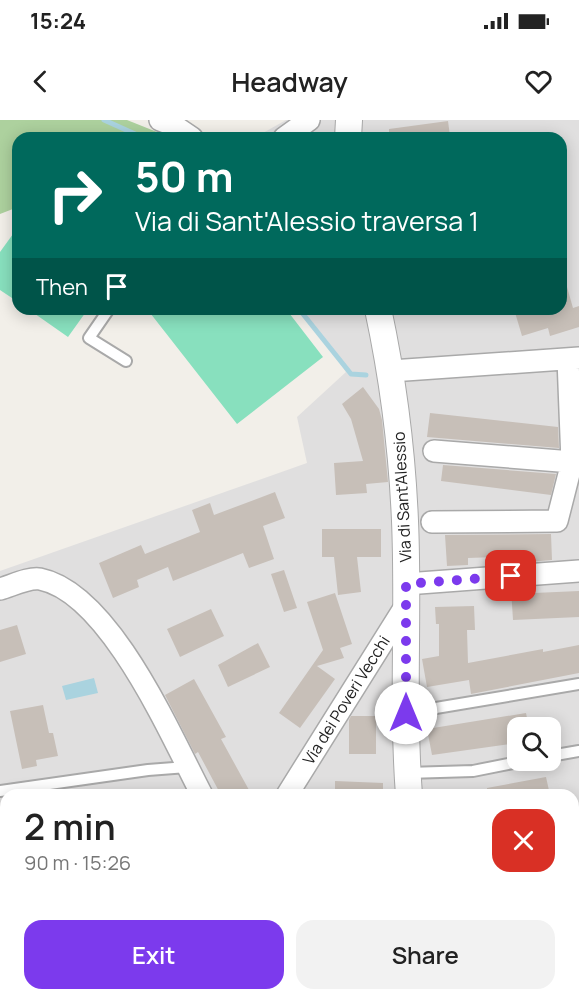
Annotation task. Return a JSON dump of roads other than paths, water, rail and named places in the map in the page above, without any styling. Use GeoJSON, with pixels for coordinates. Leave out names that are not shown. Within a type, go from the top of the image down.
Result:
{"type":"FeatureCollection","features":[{"type":"Feature","properties":{"kind":"street"},"geometry":{"type":"LineString","coordinates":[[160,120],[183,132]]}},
{"type":"Feature","properties":{"kind":"street"},"geometry":{"type":"LineString","coordinates":[[292,132],[309,120]]}},
{"type":"Feature","properties":{"kind":"street","name":"Via di Sant'Alessio"},"geometry":{"type":"LineString","coordinates":[[379,315],[391,371],[401,450],[406,595],[408,784]]}},
{"type":"Feature","properties":{"kind":"street"},"geometry":{"type":"LineString","coordinates":[[391,371],[574,359],[576,462],[557,521],[432,522]]}},
{"type":"Feature","properties":{"kind":"street"},"geometry":{"type":"LineString","coordinates":[[434,451],[576,462]]}},
{"type":"Feature","properties":{"kind":"street"},"geometry":{"type":"LineString","coordinates":[[406,595],[579,571]]}},
{"type":"Feature","properties":{"kind":"street"},"geometry":{"type":"LineString","coordinates":[[0,589],[38,579],[68,589],[109,633],[138,670],[199,789]]}},
{"type":"Feature","properties":{"kind":"street","name":"Via dei Poveri Vecchi"},"geometry":{"type":"LineString","coordinates":[[291,789],[406,595]]}},
{"type":"Feature","properties":{"kind":"lane"},"geometry":{"type":"LineString","coordinates":[[105,315],[89,338],[126,361]]}},
{"type":"Feature","properties":{"kind":"lane"},"geometry":{"type":"LineString","coordinates":[[406,713],[579,684]]}},
{"type":"Feature","properties":{"kind":"lane"},"geometry":{"type":"LineString","coordinates":[[561,754],[579,751]]}},
{"type":"Feature","properties":{"kind":"lane"},"geometry":{"type":"LineString","coordinates":[[408,784],[507,764]]}},
{"type":"Feature","properties":{"kind":"lane"},"geometry":{"type":"LineString","coordinates":[[14,789],[148,770],[187,767]]}},
{"type":"Feature","properties":{"kind":"water"},"geometry":{"type":"Polygon","coordinates":[[[94,678],[98,693],[66,700],[62,686],[94,678]]]}},
{"type":"Feature","properties":{"kind":"waterway"},"geometry":{"type":"LineString","coordinates":[[104,120],[131,132]]}},
{"type":"Feature","properties":{"kind":"waterway"},"geometry":{"type":"LineString","coordinates":[[304,315],[351,374],[366,375]]}}]}
